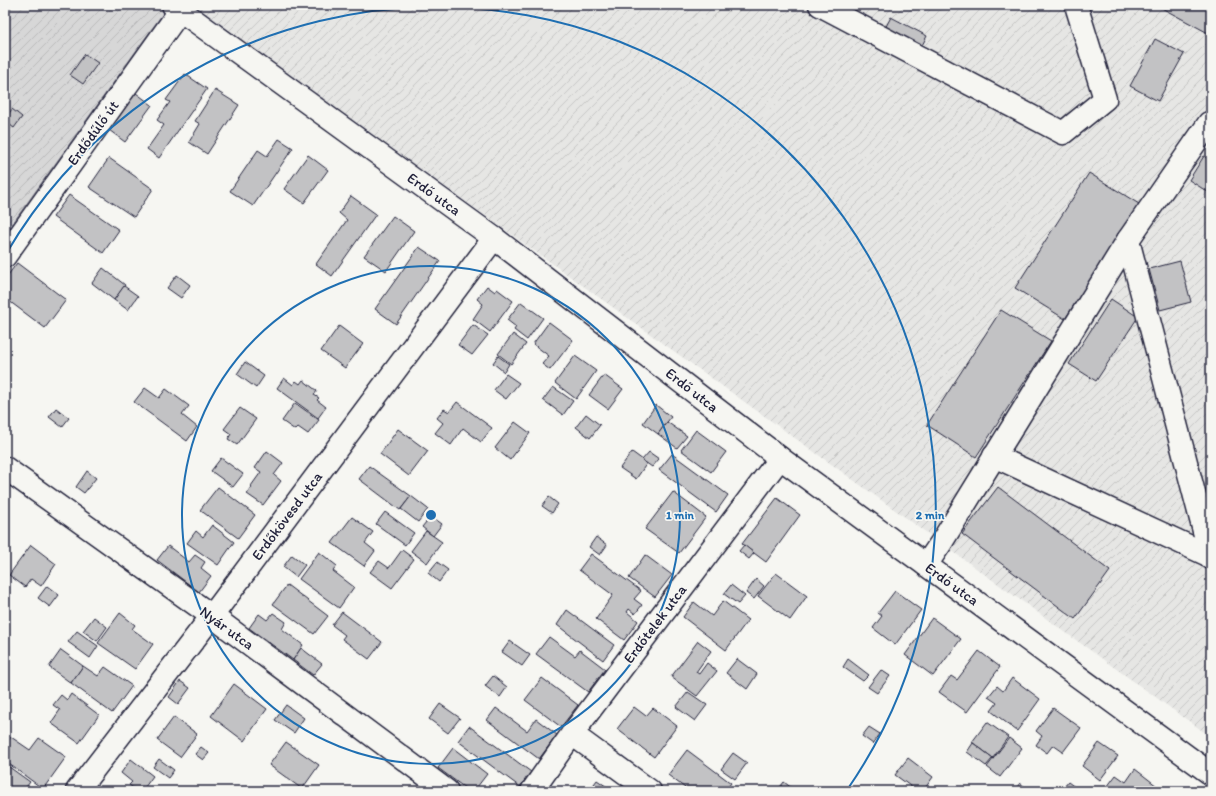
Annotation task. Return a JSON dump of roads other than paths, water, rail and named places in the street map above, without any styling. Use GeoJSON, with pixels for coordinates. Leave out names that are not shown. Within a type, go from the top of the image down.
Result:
{"type":"FeatureCollection","features":[{"type":"Feature","properties":{"kind":"street"},"geometry":{"type":"LineString","coordinates":[[820,5],[1063,133],[1105,99],[1076,5]]}},
{"type":"Feature","properties":{"kind":"street","name":"Erdő utca"},"geometry":{"type":"LineString","coordinates":[[177,8],[494,238],[780,458],[1211,774]]}},
{"type":"Feature","properties":{"kind":"street","name":"Erdődűlő út"},"geometry":{"type":"LineString","coordinates":[[5,256],[177,8]]}},
{"type":"Feature","properties":{"kind":"street"},"geometry":{"type":"LineString","coordinates":[[926,565],[1128,240],[1208,123],[1211,125]]}},
{"type":"Feature","properties":{"kind":"street","name":"Erdőkövesd utca"},"geometry":{"type":"LineString","coordinates":[[77,791],[212,616],[494,238]]}},
{"type":"Feature","properties":{"kind":"street"},"geometry":{"type":"LineString","coordinates":[[1128,240],[1211,557]]}},
{"type":"Feature","properties":{"kind":"street"},"geometry":{"type":"LineString","coordinates":[[994,456],[1211,557]]}},
{"type":"Feature","properties":{"kind":"street","name":"Erdőtelek utca"},"geometry":{"type":"LineString","coordinates":[[532,791],[572,734],[780,458]]}},
{"type":"Feature","properties":{"kind":"street","name":"Nyár utca"},"geometry":{"type":"LineString","coordinates":[[5,468],[212,616],[447,791]]}},
{"type":"Feature","properties":{"kind":"street"},"geometry":{"type":"LineString","coordinates":[[572,734],[650,791]]}}]}
